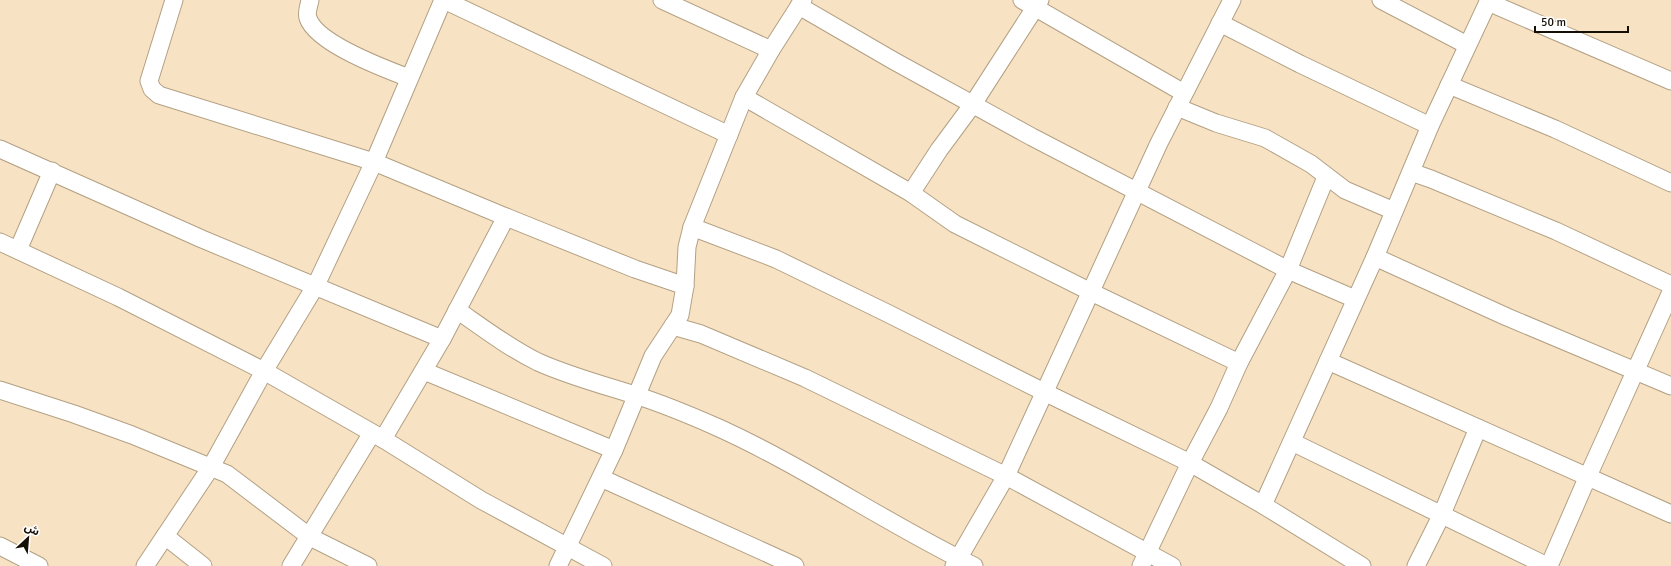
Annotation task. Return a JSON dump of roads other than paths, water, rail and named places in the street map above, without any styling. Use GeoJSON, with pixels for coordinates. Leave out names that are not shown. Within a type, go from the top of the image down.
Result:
{"type":"FeatureCollection","features":[{"type":"Feature","properties":{"kind":"street"},"geometry":{"type":"LineString","coordinates":[[174,0],[149,81],[152,88],[159,95],[374,162],[636,269],[685,286]]}},
{"type":"Feature","properties":{"kind":"street"},"geometry":{"type":"LineString","coordinates":[[310,0],[307,16],[311,26],[322,35],[359,59],[409,78]]}},
{"type":"Feature","properties":{"kind":"street"},"geometry":{"type":"LineString","coordinates":[[145,566],[211,468],[264,371],[316,285],[374,162],[443,0],[729,135]]}},
{"type":"Feature","properties":{"kind":"street"},"geometry":{"type":"LineString","coordinates":[[662,0],[771,50]]}},
{"type":"Feature","properties":{"kind":"street"},"geometry":{"type":"LineString","coordinates":[[956,562],[1006,476],[1154,153],[1232,0]]}},
{"type":"Feature","properties":{"kind":"street"},"geometry":{"type":"LineString","coordinates":[[1381,0],[1467,45]]}},
{"type":"Feature","properties":{"kind":"street"},"geometry":{"type":"LineString","coordinates":[[1263,505],[1292,442],[1309,399],[1328,361],[1375,257],[1430,126],[1489,1],[1671,81]]}},
{"type":"Feature","properties":{"kind":"street"},"geometry":{"type":"LineString","coordinates":[[911,193],[939,150],[973,104],[1032,2],[1216,123],[1265,138],[1294,154],[1345,190],[1394,211]]}},
{"type":"Feature","properties":{"kind":"street"},"geometry":{"type":"LineString","coordinates":[[558,566],[614,450],[653,356],[680,315],[685,286],[687,247],[692,227],[744,97],[771,50],[801,3],[894,61],[1032,137],[1288,270],[1355,299]]}},
{"type":"Feature","properties":{"kind":"street"},"geometry":{"type":"LineString","coordinates":[[1220,23],[1300,64],[1430,126]]}},
{"type":"Feature","properties":{"kind":"street"},"geometry":{"type":"LineString","coordinates":[[1449,85],[1547,126],[1671,183]]}},
{"type":"Feature","properties":{"kind":"street"},"geometry":{"type":"LineString","coordinates":[[744,97],[911,193],[955,224],[1091,292],[1239,363]]}},
{"type":"Feature","properties":{"kind":"street"},"geometry":{"type":"LineString","coordinates":[[0,149],[202,239],[316,285],[442,339]]}},
{"type":"Feature","properties":{"kind":"street"},"geometry":{"type":"LineString","coordinates":[[18,250],[52,171]]}},
{"type":"Feature","properties":{"kind":"street"},"geometry":{"type":"LineString","coordinates":[[1411,172],[1556,231],[1671,285]]}},
{"type":"Feature","properties":{"kind":"street"},"geometry":{"type":"LineString","coordinates":[[1144,559],[1190,463],[1219,408],[1239,363],[1288,270],[1326,177]]}},
{"type":"Feature","properties":{"kind":"street"},"geometry":{"type":"LineString","coordinates":[[291,566],[378,436],[424,371],[506,217]]}},
{"type":"Feature","properties":{"kind":"street"},"geometry":{"type":"LineString","coordinates":[[692,227],[776,259],[1190,463],[1263,505],[1362,566]]}},
{"type":"Feature","properties":{"kind":"street"},"geometry":{"type":"LineString","coordinates":[[0,242],[118,297],[264,371],[378,436],[481,500],[603,566]]}},
{"type":"Feature","properties":{"kind":"street"},"geometry":{"type":"LineString","coordinates":[[1375,257],[1514,320],[1634,372],[1671,386]]}},
{"type":"Feature","properties":{"kind":"street"},"geometry":{"type":"LineString","coordinates":[[1292,442],[1548,566],[1671,292]]}},
{"type":"Feature","properties":{"kind":"street"},"geometry":{"type":"LineString","coordinates":[[457,310],[514,349],[540,362],[590,382],[637,396],[719,428],[775,456],[956,562],[974,566]]}},
{"type":"Feature","properties":{"kind":"street"},"geometry":{"type":"LineString","coordinates":[[673,326],[701,334],[788,370],[1006,476],[1144,559],[1172,566]]}},
{"type":"Feature","properties":{"kind":"street"},"geometry":{"type":"LineString","coordinates":[[1328,361],[1671,514]]}},
{"type":"Feature","properties":{"kind":"street"},"geometry":{"type":"LineString","coordinates":[[424,371],[614,450]]}},
{"type":"Feature","properties":{"kind":"street"},"geometry":{"type":"LineString","coordinates":[[0,390],[110,427],[227,474],[310,537],[368,566]]}},
{"type":"Feature","properties":{"kind":"street"},"geometry":{"type":"LineString","coordinates":[[1416,566],[1442,514],[1478,428]]}},
{"type":"Feature","properties":{"kind":"street"},"geometry":{"type":"LineString","coordinates":[[601,478],[795,566]]}},
{"type":"Feature","properties":{"kind":"street"},"geometry":{"type":"LineString","coordinates":[[165,536],[203,566]]}},
{"type":"Feature","properties":{"kind":"street"},"geometry":{"type":"LineString","coordinates":[[0,546],[39,566]]}}]}
